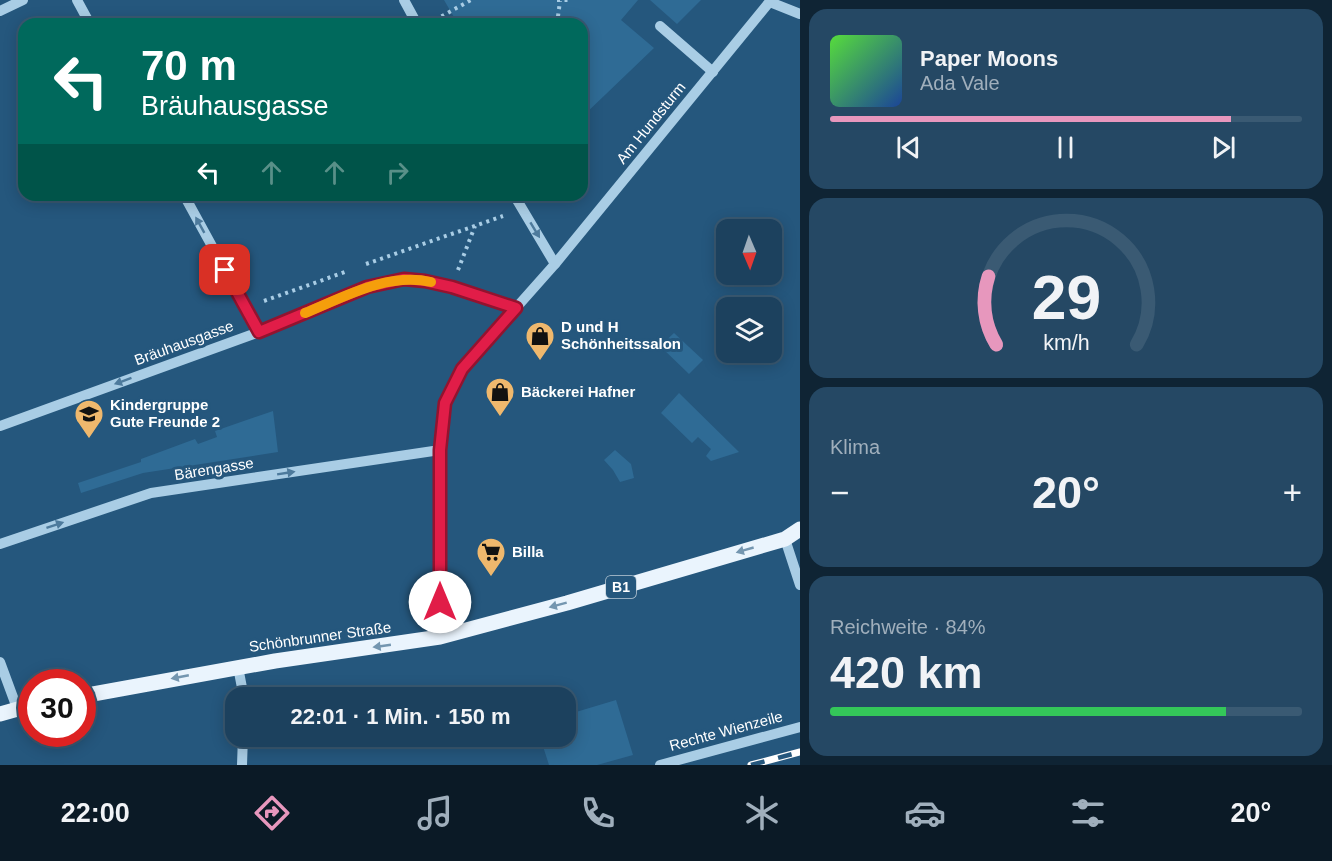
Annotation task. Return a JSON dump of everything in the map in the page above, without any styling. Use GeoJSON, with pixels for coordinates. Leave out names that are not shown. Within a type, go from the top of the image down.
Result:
{"type":"FeatureCollection","features":[{"type":"Feature","properties":{"kind":"main road","name":"Schönbrunner Straße"},"geometry":{"type":"LineString","coordinates":[[96,693],[238,667],[440,637],[567,603],[785,538],[800,529]]}},
{"type":"Feature","properties":{"kind":"main road"},"geometry":{"type":"LineString","coordinates":[[0,714],[18,709]]}},
{"type":"Feature","properties":{"kind":"street"},"geometry":{"type":"LineString","coordinates":[[0,11],[23,0]]}},
{"type":"Feature","properties":{"kind":"street"},"geometry":{"type":"LineString","coordinates":[[77,0],[87,18]]}},
{"type":"Feature","properties":{"kind":"street"},"geometry":{"type":"LineString","coordinates":[[404,0],[414,18]]}},
{"type":"Feature","properties":{"kind":"street"},"geometry":{"type":"LineString","coordinates":[[771,1],[800,14]]}},
{"type":"Feature","properties":{"kind":"street","name":"Am Hundsturm"},"geometry":{"type":"LineString","coordinates":[[440,637],[440,450],[445,403],[462,369],[555,264],[771,1]]}},
{"type":"Feature","properties":{"kind":"street"},"geometry":{"type":"LineString","coordinates":[[660,26],[713,72]]}},
{"type":"Feature","properties":{"kind":"street"},"geometry":{"type":"LineString","coordinates":[[187,201],[259,332]]}},
{"type":"Feature","properties":{"kind":"street"},"geometry":{"type":"LineString","coordinates":[[517,201],[555,264]]}},
{"type":"Feature","properties":{"kind":"street","name":"Bräuhausgasse"},"geometry":{"type":"LineString","coordinates":[[0,426],[259,332],[367,287],[383,283],[404,279],[425,281],[452,287],[516,308]]}},
{"type":"Feature","properties":{"kind":"street","name":"Bärengasse"},"geometry":{"type":"LineString","coordinates":[[0,544],[151,493],[440,450]]}},
{"type":"Feature","properties":{"kind":"street"},"geometry":{"type":"LineString","coordinates":[[785,538],[800,585]]}},
{"type":"Feature","properties":{"kind":"street"},"geometry":{"type":"LineString","coordinates":[[0,662],[18,696]]}},
{"type":"Feature","properties":{"kind":"street"},"geometry":{"type":"LineString","coordinates":[[238,667],[242,687]]}},
{"type":"Feature","properties":{"kind":"street","name":"Rechte Wienzeile"},"geometry":{"type":"LineString","coordinates":[[660,765],[800,727]]}},
{"type":"Feature","properties":{"kind":"street"},"geometry":{"type":"LineString","coordinates":[[242,765],[243,747]]}},
{"type":"Feature","properties":{"kind":"path"},"geometry":{"type":"LineString","coordinates":[[439,18],[471,0]]}},
{"type":"Feature","properties":{"kind":"path"},"geometry":{"type":"LineString","coordinates":[[558,18],[559,1],[572,0]]}},
{"type":"Feature","properties":{"kind":"path"},"geometry":{"type":"LineString","coordinates":[[356,268],[522,209]]}},
{"type":"Feature","properties":{"kind":"path"},"geometry":{"type":"LineString","coordinates":[[452,287],[476,226]]}},
{"type":"Feature","properties":{"kind":"path"},"geometry":{"type":"LineString","coordinates":[[245,308],[345,272]]}},
{"type":"Feature","properties":{"kind":"shaded area"},"geometry":{"type":"Polygon","coordinates":[[[444,0],[638,0],[621,20],[654,48],[588,111],[588,18],[454,18],[444,0]]]}},
{"type":"Feature","properties":{"kind":"shaded area"},"geometry":{"type":"Polygon","coordinates":[[[650,0],[701,0],[677,24],[650,0]]]}},
{"type":"Feature","properties":{"kind":"shaded area"},"geometry":{"type":"Polygon","coordinates":[[[674,333],[703,360],[689,374],[660,346],[674,333]]]}},
{"type":"Feature","properties":{"kind":"shaded area"},"geometry":{"type":"Polygon","coordinates":[[[679,393],[739,452],[711,461],[706,456],[711,449],[698,437],[692,443],[661,413],[679,393]]]}},
{"type":"Feature","properties":{"kind":"shaded area"},"geometry":{"type":"Polygon","coordinates":[[[273,411],[278,452],[143,473],[81,493],[78,483],[141,462],[141,459],[195,439],[198,444],[217,437],[215,431],[273,411]]]}},
{"type":"Feature","properties":{"kind":"shaded area"},"geometry":{"type":"Polygon","coordinates":[[[615,450],[631,464],[634,478],[620,482],[604,460],[615,450]]]}},
{"type":"Feature","properties":{"kind":"shaded area"},"geometry":{"type":"Polygon","coordinates":[[[616,700],[633,755],[597,765],[549,765],[543,747],[576,747],[576,712],[616,700]]]}},
{"type":"Feature","properties":{"kind":"railway"},"geometry":{"type":"LineString","coordinates":[[751,765],[800,752]]}},
{"type":"Feature","properties":{"kind":"slow traffic"},"geometry":{"type":"LineString","coordinates":[[305,313],[367,287],[383,283],[404,279],[431,282]]}},
{"type":"Feature","properties":{"kind":"place","name":"D und H Schönheitssalon"},"geometry":{"type":"Point","coordinates":[540,362]}},
{"type":"Feature","properties":{"kind":"place","name":"Bäckerei Hafner"},"geometry":{"type":"Point","coordinates":[500,418]}},
{"type":"Feature","properties":{"kind":"place","name":"Kindergruppe Gute Freunde 2"},"geometry":{"type":"Point","coordinates":[89,440]}},
{"type":"Feature","properties":{"kind":"place","name":"Billa"},"geometry":{"type":"Point","coordinates":[491,578]}},
{"type":"Feature","properties":{"kind":"route"},"geometry":{"type":"LineString","coordinates":[[225,270],[259,332],[367,287],[404,279],[452,287],[516,308],[462,369],[445,403],[440,450],[440,602]]}}]}
